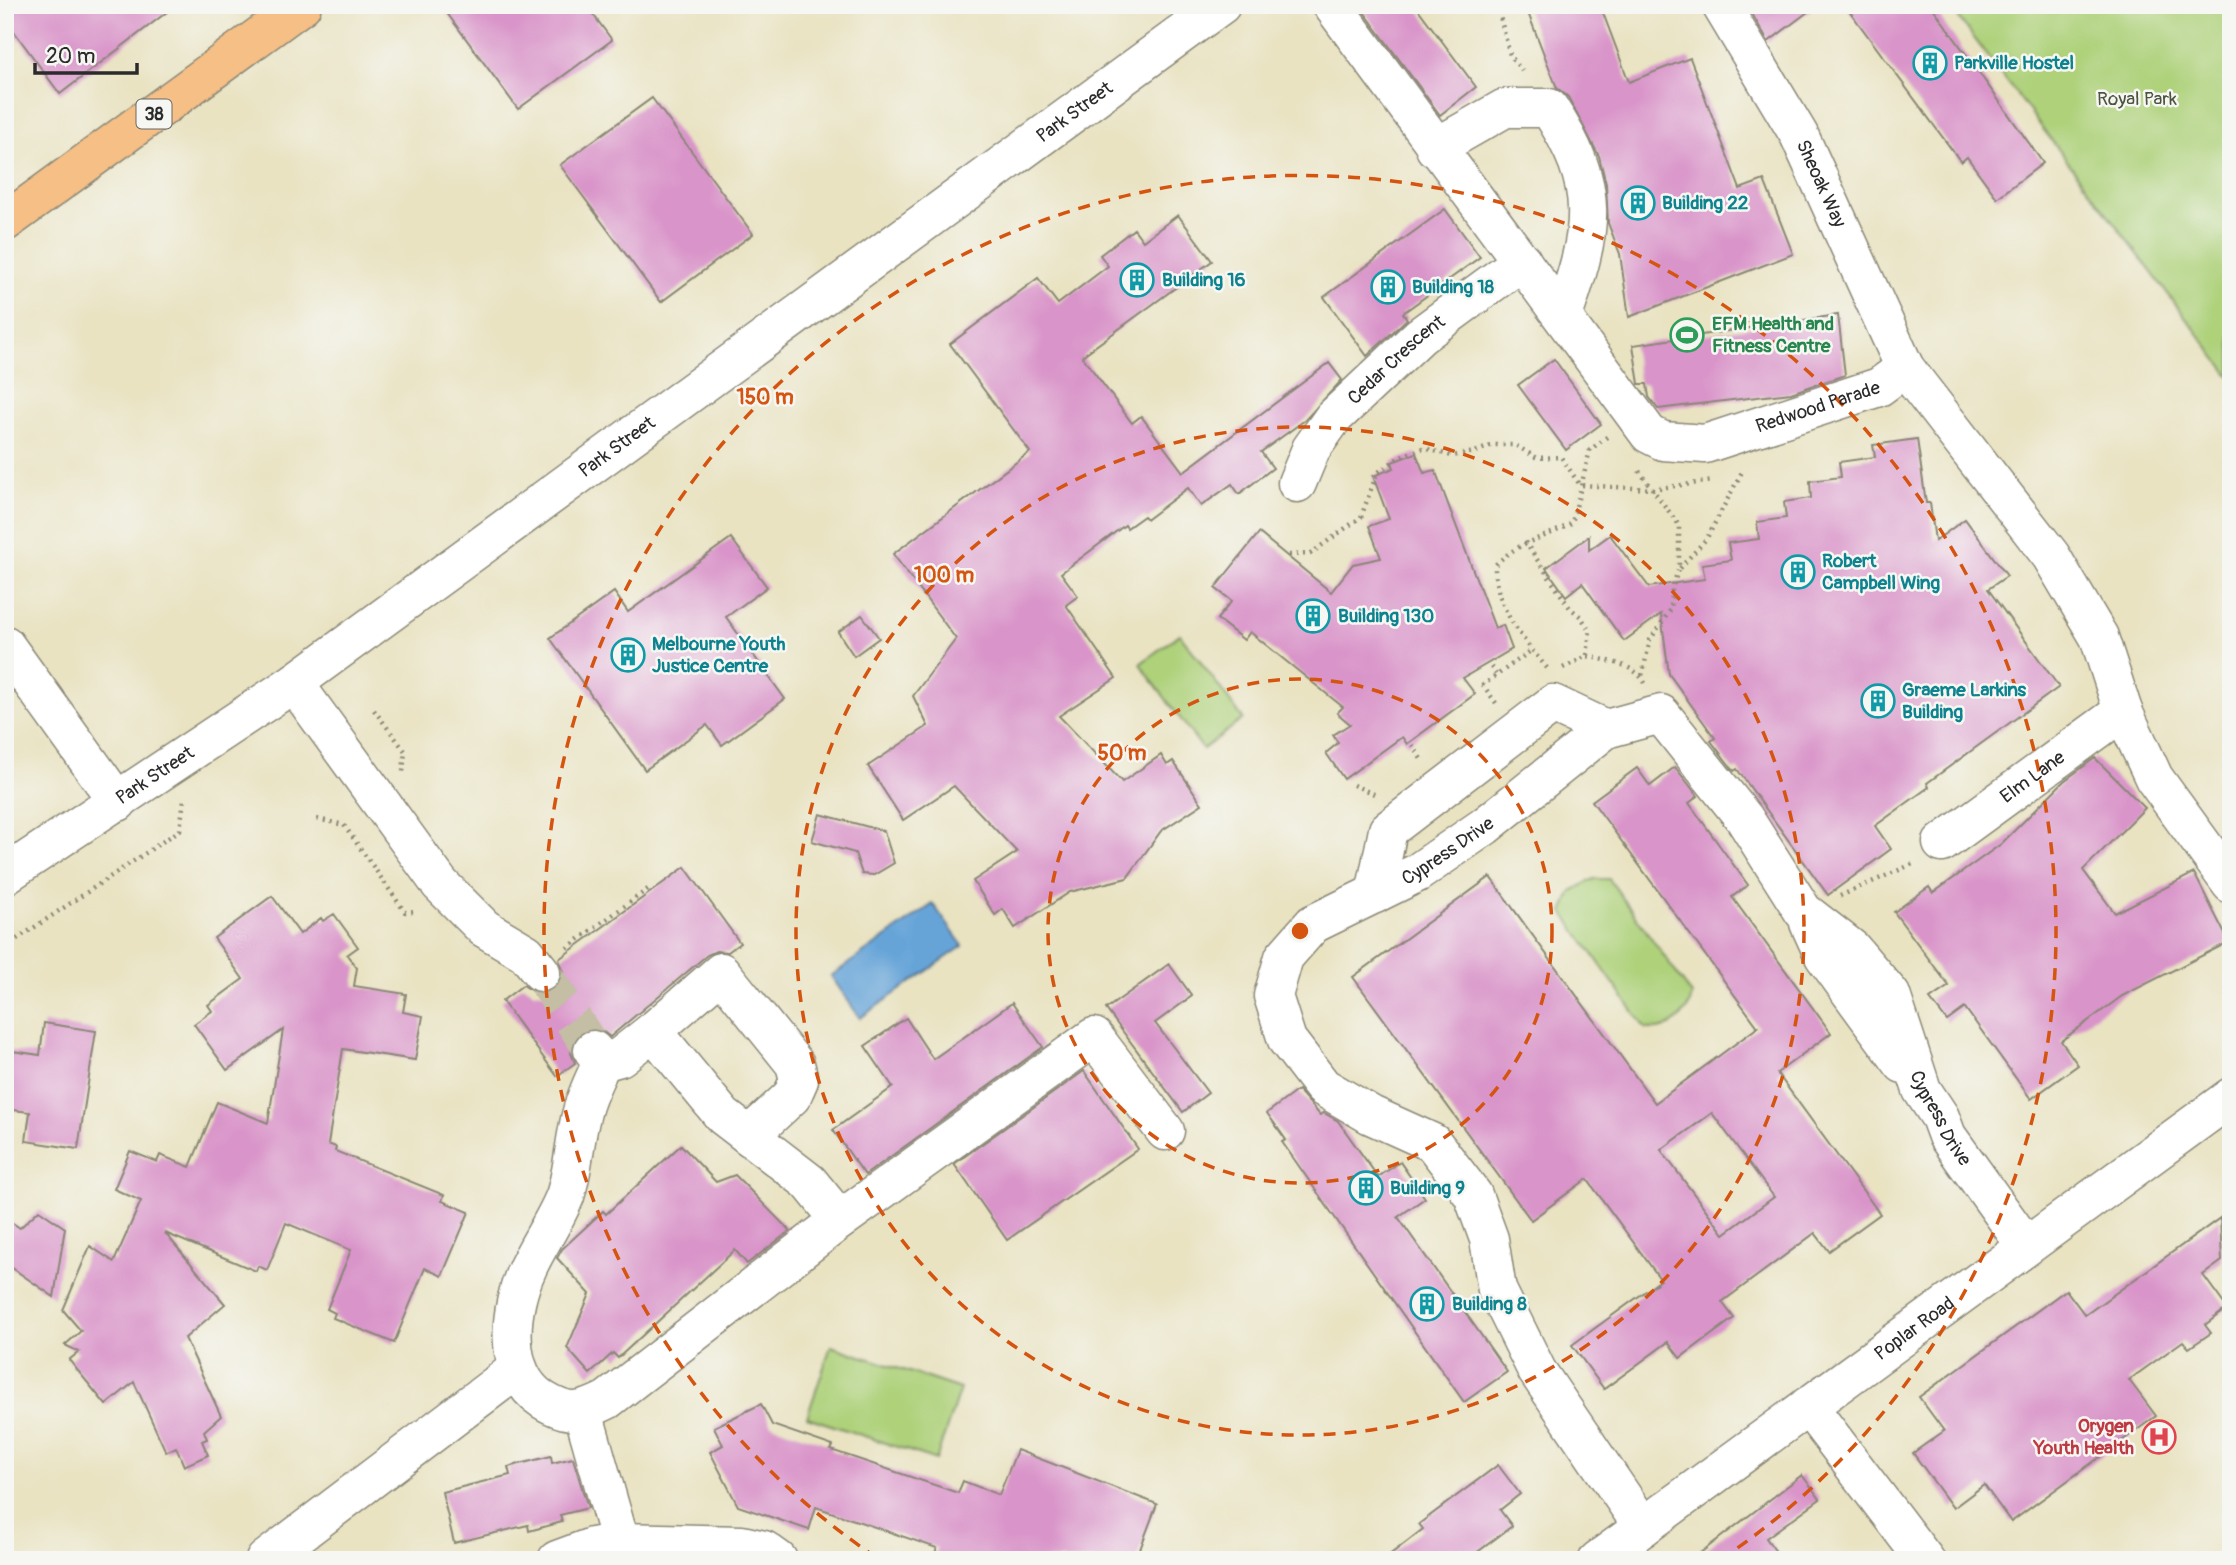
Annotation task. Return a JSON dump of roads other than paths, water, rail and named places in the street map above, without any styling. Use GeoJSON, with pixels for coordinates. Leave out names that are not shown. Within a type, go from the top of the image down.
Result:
{"type":"FeatureCollection","features":[{"type":"Feature","properties":{"kind":"main road","name":"38"},"geometry":{"type":"LineString","coordinates":[[5,222],[302,5]]}},
{"type":"Feature","properties":{"kind":"street","name":"Park Street"},"geometry":{"type":"LineString","coordinates":[[5,875],[294,683],[1221,5]]}},
{"type":"Feature","properties":{"kind":"street","name":"Redwood Parade"},"geometry":{"type":"LineString","coordinates":[[1332,5],[1435,148],[1649,434],[1663,441],[1705,444],[1762,423],[1879,387],[1905,369]]}},
{"type":"Feature","properties":{"kind":"street","name":"Sheoak Way"},"geometry":{"type":"LineString","coordinates":[[1721,5],[1800,135],[1905,369]]}},
{"type":"Feature","properties":{"kind":"street"},"geometry":{"type":"LineString","coordinates":[[1435,148],[1505,108],[1549,108],[1572,144],[1589,205],[1584,256],[1563,316]]}},
{"type":"Feature","properties":{"kind":"street","name":"Cedar Crescent"},"geometry":{"type":"LineString","coordinates":[[1297,483],[1311,449],[1333,418],[1420,336],[1522,261]]}},
{"type":"Feature","properties":{"kind":"street"},"geometry":{"type":"LineString","coordinates":[[1905,369],[2052,556],[2099,637],[2123,710],[2154,778],[2231,884]]}},
{"type":"Feature","properties":{"kind":"street"},"geometry":{"type":"LineString","coordinates":[[5,645],[118,802]]}},
{"type":"Feature","properties":{"kind":"street"},"geometry":{"type":"LineString","coordinates":[[294,683],[440,884],[484,928],[526,953],[550,963]]}},
{"type":"Feature","properties":{"kind":"street"},"geometry":{"type":"LineString","coordinates":[[1375,894],[1388,830],[1553,704],[1606,729]]}},
{"type":"Feature","properties":{"kind":"street","name":"Elm Lane"},"geometry":{"type":"LineString","coordinates":[[1942,843],[2123,710]]}},
{"type":"Feature","properties":{"kind":"street","name":"Cypress Drive"},"geometry":{"type":"LineString","coordinates":[[1643,1527],[1537,1371],[1497,1290],[1489,1239],[1473,1195],[1433,1143],[1371,1115],[1324,1087],[1287,1040],[1273,996],[1284,957],[1313,925],[1417,873],[1485,826],[1606,729],[1661,714],[1744,818],[1803,911],[1852,949],[1891,996],[1922,1090],[1940,1117],[1947,1136],[2026,1246]]}},
{"type":"Feature","properties":{"kind":"street"},"geometry":{"type":"LineString","coordinates":[[749,1136],[792,1096],[799,1080],[796,1064],[722,972],[620,1057],[597,1056],[582,1110],[565,1196],[527,1269],[516,1301],[516,1370],[532,1393],[563,1409],[583,1412],[607,1400],[840,1220],[1094,1037],[1165,1131]]}},
{"type":"Feature","properties":{"kind":"street"},"geometry":{"type":"LineString","coordinates":[[653,1031],[723,1116],[809,1182],[840,1220]]}},
{"type":"Feature","properties":{"kind":"street","name":"Poplar Road"},"geometry":{"type":"LineString","coordinates":[[1598,1560],[2231,1097]]}},
{"type":"Feature","properties":{"kind":"street"},"geometry":{"type":"LineString","coordinates":[[265,1560],[516,1370]]}},
{"type":"Feature","properties":{"kind":"street"},"geometry":{"type":"LineString","coordinates":[[1808,1406],[1925,1560]]}},
{"type":"Feature","properties":{"kind":"street"},"geometry":{"type":"LineString","coordinates":[[583,1412],[620,1542]]}},
{"type":"Feature","properties":{"kind":"street"},"geometry":{"type":"LineString","coordinates":[[557,1560],[593,1547],[620,1542],[742,1545],[764,1550],[778,1560]]}},
{"type":"Feature","properties":{"kind":"water"},"geometry":{"type":"Polygon","coordinates":[[[933,904],[963,946],[860,1018],[831,976],[933,904]]]}},
{"type":"Feature","properties":{"kind":"tunnel"},"geometry":{"type":"LineString","coordinates":[[541,972],[593,1050]]}},
{"type":"Feature","properties":{"kind":"place","name":"Parkville Hostel"},"geometry":{"type":"Point","coordinates":[1930,63]}},
{"type":"Feature","properties":{"kind":"place","name":"Building 22"},"geometry":{"type":"Point","coordinates":[1638,203]}},
{"type":"Feature","properties":{"kind":"place","name":"Building 16"},"geometry":{"type":"Point","coordinates":[1137,280]}},
{"type":"Feature","properties":{"kind":"place","name":"Building 18"},"geometry":{"type":"Point","coordinates":[1388,287]}},
{"type":"Feature","properties":{"kind":"place","name":"EFM Health and Fitness Centre"},"geometry":{"type":"Point","coordinates":[1687,335]}},
{"type":"Feature","properties":{"kind":"place","name":"Robert Campbell Wing"},"geometry":{"type":"Point","coordinates":[1798,572]}},
{"type":"Feature","properties":{"kind":"place","name":"Building 130"},"geometry":{"type":"Point","coordinates":[1313,616]}},
{"type":"Feature","properties":{"kind":"place","name":"Melbourne Youth Justice Centre"},"geometry":{"type":"Point","coordinates":[628,655]}},
{"type":"Feature","properties":{"kind":"place","name":"Graeme Larkins Building"},"geometry":{"type":"Point","coordinates":[1878,701]}},
{"type":"Feature","properties":{"kind":"place","name":"Building 9"},"geometry":{"type":"Point","coordinates":[1366,1188]}},
{"type":"Feature","properties":{"kind":"place","name":"Building 8"},"geometry":{"type":"Point","coordinates":[1427,1304]}},
{"type":"Feature","properties":{"kind":"place","name":"Orygen Youth Health"},"geometry":{"type":"Point","coordinates":[2159,1437]}},
{"type":"Feature","properties":{"kind":"park label","name":"Royal Park"},"geometry":{"type":"Point","coordinates":[2137,99]}}]}
